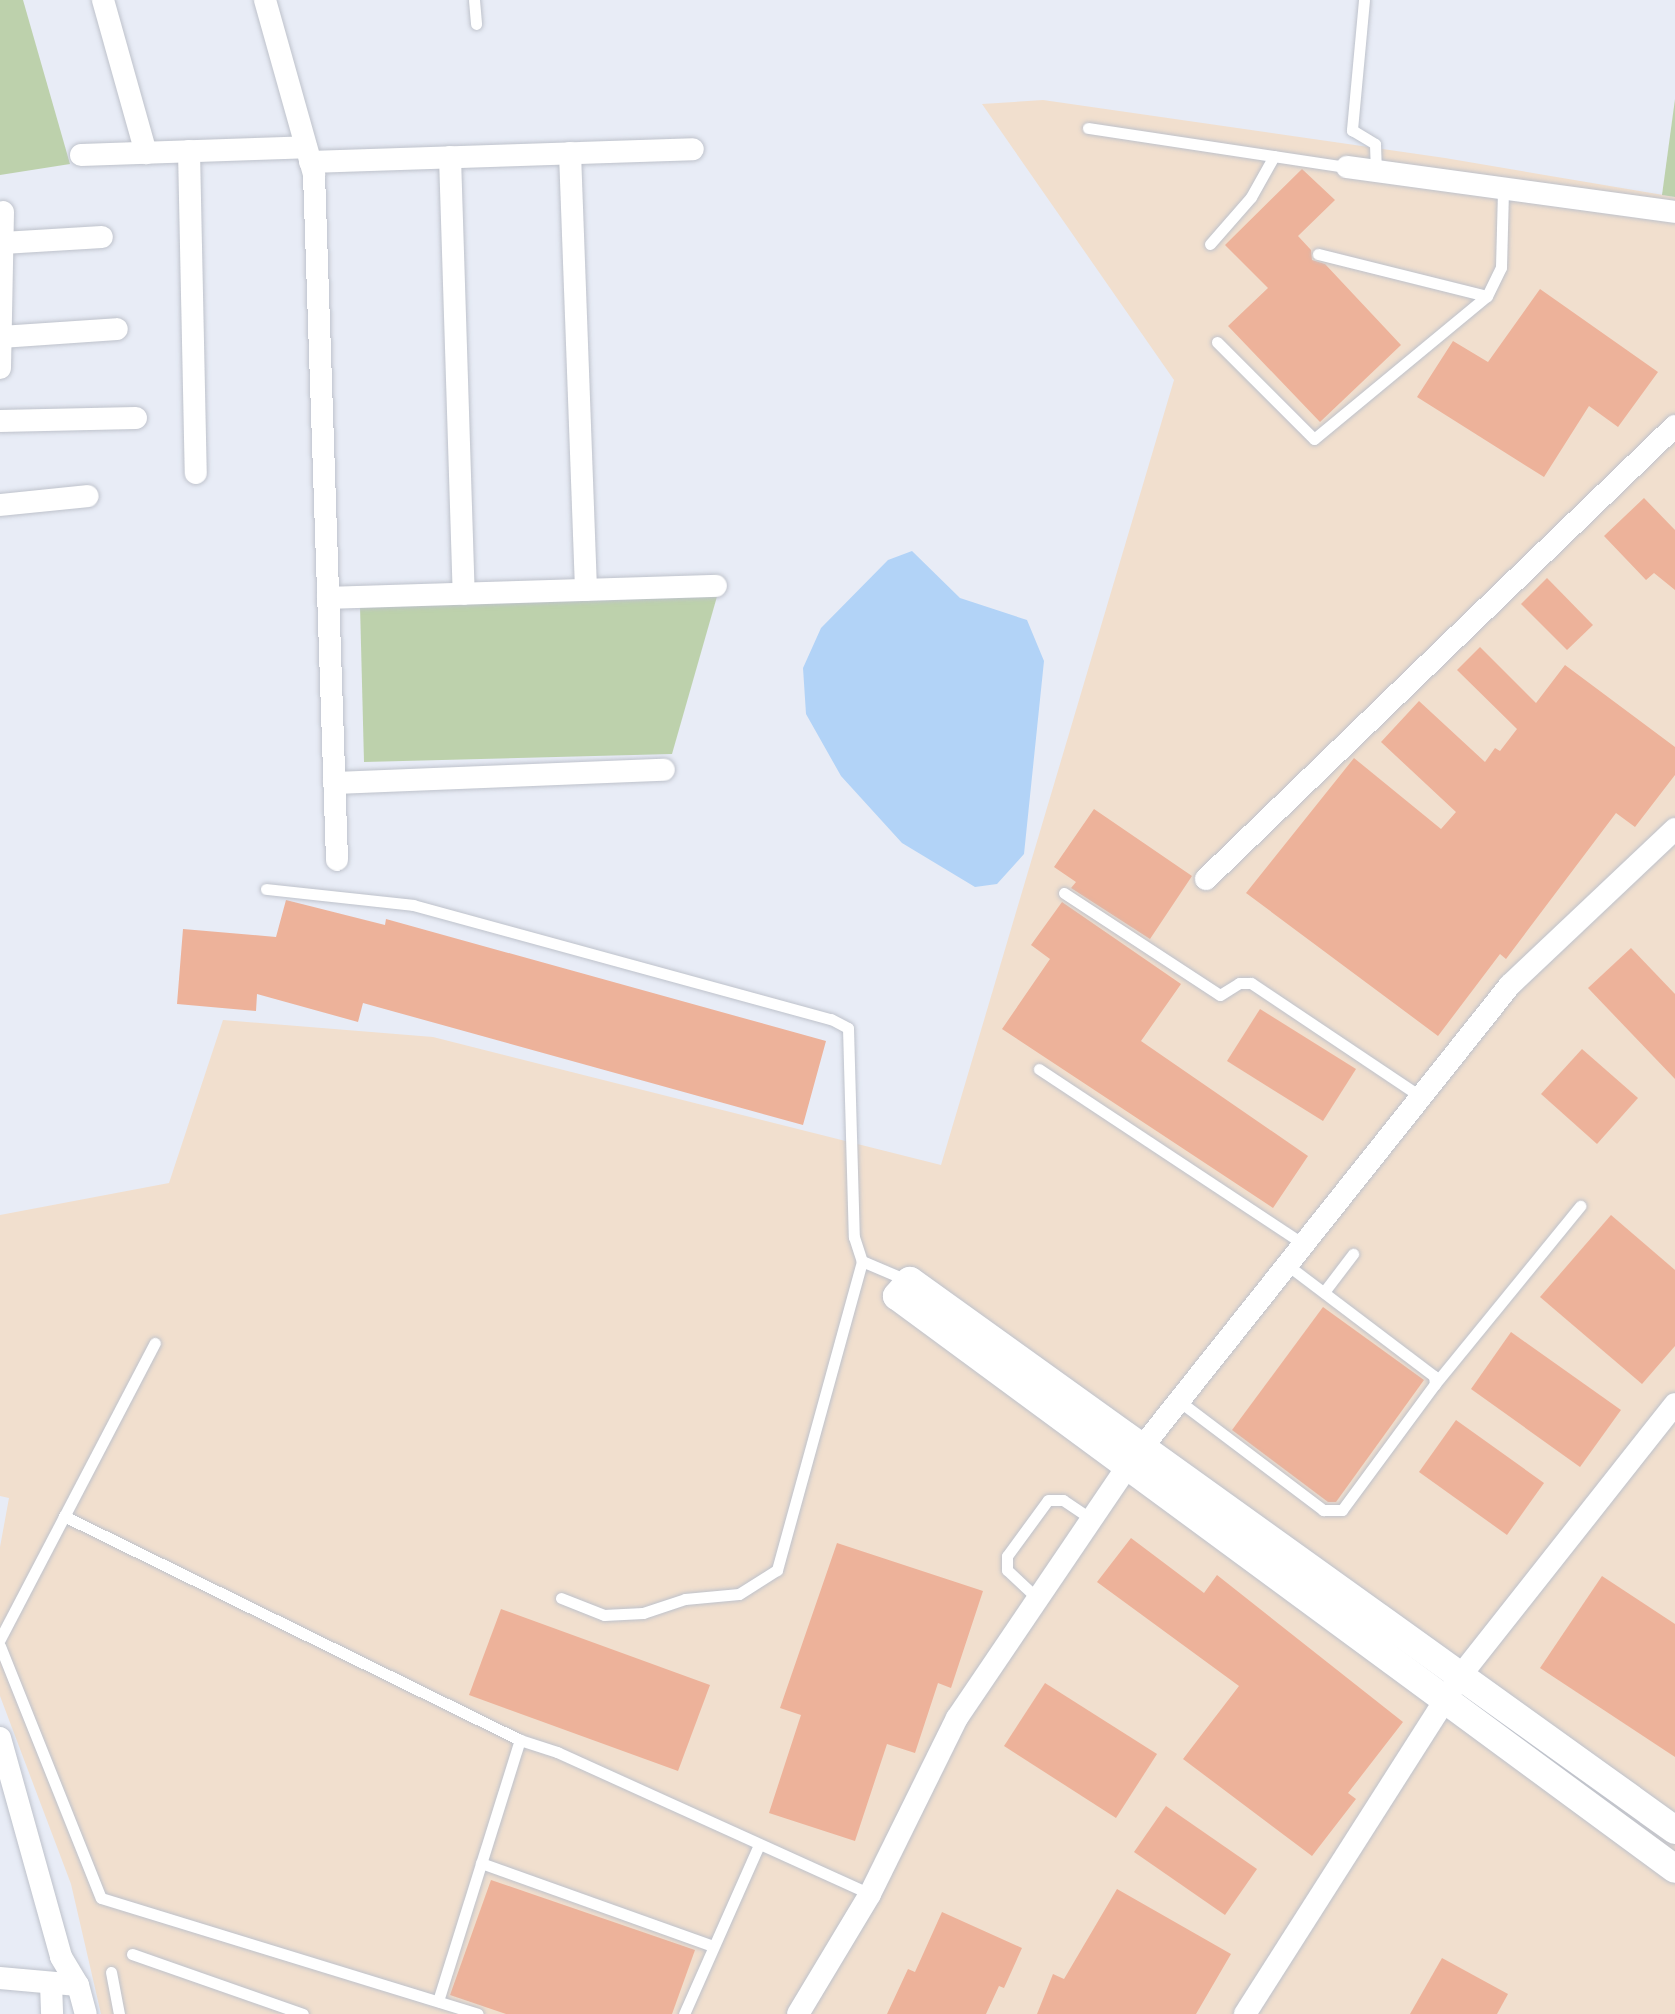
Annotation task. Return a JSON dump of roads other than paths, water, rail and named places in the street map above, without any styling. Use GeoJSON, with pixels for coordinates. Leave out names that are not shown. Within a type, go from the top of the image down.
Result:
{"type":"FeatureCollection","features":[{"type":"Feature","properties":{"kind":"street"},"geometry":{"type":"LineString","coordinates":[[103,0],[146,153]]}},
{"type":"Feature","properties":{"kind":"street"},"geometry":{"type":"LineString","coordinates":[[265,0],[308,154],[337,860]]}},
{"type":"Feature","properties":{"kind":"street"},"geometry":{"type":"LineString","coordinates":[[81,155],[189,151],[450,157],[693,149]]}},
{"type":"Feature","properties":{"kind":"street"},"geometry":{"type":"LineString","coordinates":[[189,151],[196,473]]}},
{"type":"Feature","properties":{"kind":"street"},"geometry":{"type":"LineString","coordinates":[[570,153],[586,590]]}},
{"type":"Feature","properties":{"kind":"street"},"geometry":{"type":"LineString","coordinates":[[450,157],[464,594]]}},
{"type":"Feature","properties":{"kind":"street"},"geometry":{"type":"LineString","coordinates":[[1347,167],[1675,212]]}},
{"type":"Feature","properties":{"kind":"street"},"geometry":{"type":"LineString","coordinates":[[0,368],[3,212]]}},
{"type":"Feature","properties":{"kind":"street"},"geometry":{"type":"LineString","coordinates":[[3,243],[102,237]]}},
{"type":"Feature","properties":{"kind":"street"},"geometry":{"type":"LineString","coordinates":[[1,337],[117,329]]}},
{"type":"Feature","properties":{"kind":"street"},"geometry":{"type":"LineString","coordinates":[[0,421],[136,418]]}},
{"type":"Feature","properties":{"kind":"street"},"geometry":{"type":"LineString","coordinates":[[1206,879],[1675,426]]}},
{"type":"Feature","properties":{"kind":"street"},"geometry":{"type":"LineString","coordinates":[[0,505],[88,496]]}},
{"type":"Feature","properties":{"kind":"street"},"geometry":{"type":"LineString","coordinates":[[328,598],[716,586]]}},
{"type":"Feature","properties":{"kind":"street"},"geometry":{"type":"LineString","coordinates":[[334,783],[664,770]]}},
{"type":"Feature","properties":{"kind":"street"},"geometry":{"type":"LineString","coordinates":[[798,2014],[870,1894],[957,1718],[1135,1456],[1510,985],[1675,829]]}},
{"type":"Feature","properties":{"kind":"street"},"geometry":{"type":"LineString","coordinates":[[903,1289],[1135,1456],[1461,1675],[1675,1830]]}},
{"type":"Feature","properties":{"kind":"street"},"geometry":{"type":"LineString","coordinates":[[1245,2014],[1461,1675],[1675,1404]]}},
{"type":"Feature","properties":{"kind":"street"},"geometry":{"type":"LineString","coordinates":[[1135,1456],[1447,1700],[1675,1869]]}},
{"type":"Feature","properties":{"kind":"street"},"geometry":{"type":"LineString","coordinates":[[0,1738],[61,1957],[78,1985],[86,2014]]}},
{"type":"Feature","properties":{"kind":"street"},"geometry":{"type":"LineString","coordinates":[[0,1978],[78,1985]]}},
{"type":"Feature","properties":{"kind":"street"},"geometry":{"type":"LineString","coordinates":[[51,1983],[52,2014]]}},
{"type":"Feature","properties":{"kind":"lane"},"geometry":{"type":"LineString","coordinates":[[474,0],[476,24]]}},
{"type":"Feature","properties":{"kind":"lane"},"geometry":{"type":"LineString","coordinates":[[1364,0],[1352,130],[1375,144],[1376,171]]}},
{"type":"Feature","properties":{"kind":"lane"},"geometry":{"type":"LineString","coordinates":[[1088,128],[1347,167]]}},
{"type":"Feature","properties":{"kind":"lane"},"geometry":{"type":"LineString","coordinates":[[1210,244],[1251,197],[1274,156]]}},
{"type":"Feature","properties":{"kind":"lane"},"geometry":{"type":"LineString","coordinates":[[1217,342],[1314,439],[1487,296],[1501,267],[1503,188]]}},
{"type":"Feature","properties":{"kind":"lane"},"geometry":{"type":"LineString","coordinates":[[1318,254],[1487,296]]}},
{"type":"Feature","properties":{"kind":"lane"},"geometry":{"type":"LineString","coordinates":[[266,889],[413,905],[817,1014],[848,1028],[854,1237],[862,1261],[777,1570],[739,1594],[685,1599],[643,1613],[604,1615],[561,1598]]}},
{"type":"Feature","properties":{"kind":"lane"},"geometry":{"type":"LineString","coordinates":[[1064,893],[1220,995],[1239,983],[1251,983],[1421,1097]]}},
{"type":"Feature","properties":{"kind":"lane"},"geometry":{"type":"LineString","coordinates":[[1039,1069],[1303,1244]]}},
{"type":"Feature","properties":{"kind":"lane"},"geometry":{"type":"LineString","coordinates":[[1179,1401],[1323,1510],[1337,1513],[1435,1384],[1580,1206]]}},
{"type":"Feature","properties":{"kind":"lane"},"geometry":{"type":"LineString","coordinates":[[1324,1292],[1353,1254]]}},
{"type":"Feature","properties":{"kind":"lane"},"geometry":{"type":"LineString","coordinates":[[862,1261],[903,1289]]}},
{"type":"Feature","properties":{"kind":"lane"},"geometry":{"type":"LineString","coordinates":[[1287,1265],[1430,1371],[1435,1384]]}},
{"type":"Feature","properties":{"kind":"lane"},"geometry":{"type":"LineString","coordinates":[[0,1639],[155,1343]]}},
{"type":"Feature","properties":{"kind":"lane"},"geometry":{"type":"LineString","coordinates":[[1038,1599],[1007,1570],[1007,1556],[1048,1500],[1063,1500],[1091,1519]]}},
{"type":"Feature","properties":{"kind":"lane"},"geometry":{"type":"LineString","coordinates":[[64,1516],[520,1740],[557,1752],[758,1847],[870,1894]]}},
{"type":"Feature","properties":{"kind":"lane"},"geometry":{"type":"LineString","coordinates":[[0,1646],[101,1898],[478,2014]]}},
{"type":"Feature","properties":{"kind":"lane"},"geometry":{"type":"LineString","coordinates":[[438,2001],[520,1740]]}},
{"type":"Feature","properties":{"kind":"lane"},"geometry":{"type":"LineString","coordinates":[[684,2014],[758,1847]]}},
{"type":"Feature","properties":{"kind":"lane"},"geometry":{"type":"LineString","coordinates":[[481,1863],[713,1946]]}},
{"type":"Feature","properties":{"kind":"lane"},"geometry":{"type":"LineString","coordinates":[[132,1954],[303,2014]]}},
{"type":"Feature","properties":{"kind":"lane"},"geometry":{"type":"LineString","coordinates":[[111,1972],[119,2014]]}},
{"type":"Feature","properties":{"kind":"water"},"geometry":{"type":"Polygon","coordinates":[[[912,551],[960,598],[1027,620],[1044,661],[1024,854],[997,884],[975,887],[902,843],[841,776],[806,714],[803,668],[821,628],[888,560],[912,551]]]}}]}
